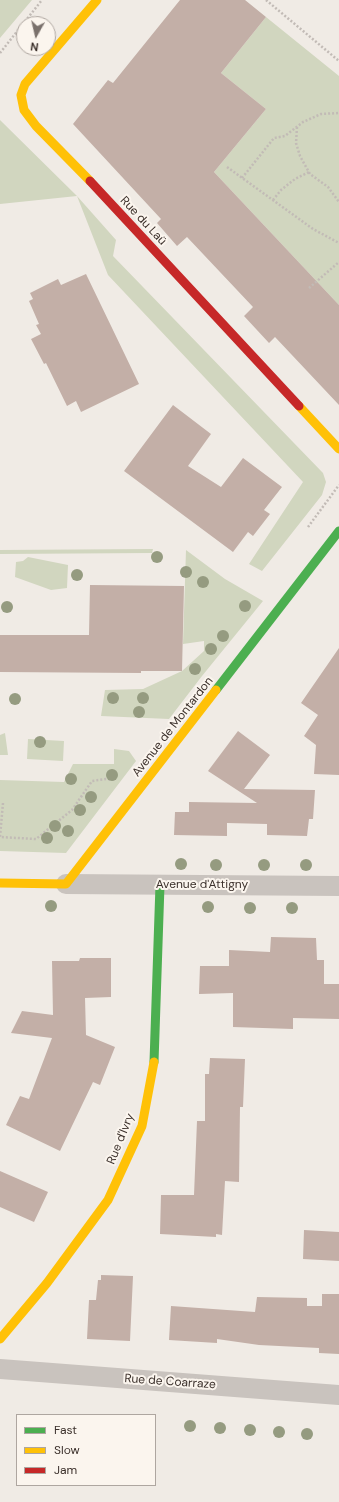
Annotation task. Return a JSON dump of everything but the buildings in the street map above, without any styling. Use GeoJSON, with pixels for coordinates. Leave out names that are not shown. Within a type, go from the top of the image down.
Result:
{"type":"FeatureCollection","features":[{"type":"Feature","properties":{"kind":"street","name":"Rue du Laü"},"geometry":{"type":"LineString","coordinates":[[97,0],[25,84],[21,95],[24,110],[36,126],[339,449]]}},
{"type":"Feature","properties":{"kind":"street","name":"Avenue de Montardon"},"geometry":{"type":"LineString","coordinates":[[66,884],[339,531]]}},
{"type":"Feature","properties":{"kind":"street"},"geometry":{"type":"LineString","coordinates":[[0,883],[66,884]]}},
{"type":"Feature","properties":{"kind":"street","name":"Avenue d'Attigny"},"geometry":{"type":"LineString","coordinates":[[66,884],[339,886]]}},
{"type":"Feature","properties":{"kind":"street","name":"Rue d'Ivry"},"geometry":{"type":"LineString","coordinates":[[0,1339],[47,1283],[108,1200],[142,1126],[155,1056],[160,885]]}},
{"type":"Feature","properties":{"kind":"street","name":"Rue de Coarraze"},"geometry":{"type":"LineString","coordinates":[[0,1369],[339,1394]]}},
{"type":"Feature","properties":{"kind":"path"},"geometry":{"type":"LineString","coordinates":[[0,53],[42,0]]}},
{"type":"Feature","properties":{"kind":"path"},"geometry":{"type":"LineString","coordinates":[[266,0],[339,61]]}},
{"type":"Feature","properties":{"kind":"path"},"geometry":{"type":"LineString","coordinates":[[242,178],[274,138],[285,136],[303,122],[321,114],[339,113]]}},
{"type":"Feature","properties":{"kind":"path"},"geometry":{"type":"LineString","coordinates":[[296,127],[296,143],[300,156],[309,172],[328,187],[339,202]]}},
{"type":"Feature","properties":{"kind":"path"},"geometry":{"type":"LineString","coordinates":[[227,167],[313,229],[339,243]]}},
{"type":"Feature","properties":{"kind":"path"},"geometry":{"type":"LineString","coordinates":[[273,200],[281,190],[295,179],[309,172]]}},
{"type":"Feature","properties":{"kind":"path"},"geometry":{"type":"LineString","coordinates":[[309,288],[339,262]]}},
{"type":"Feature","properties":{"kind":"path"},"geometry":{"type":"LineString","coordinates":[[3,803],[0,837],[36,839],[72,810],[92,781],[106,779],[122,781]]}},
{"type":"Feature","properties":{"kind":"green space"},"geometry":{"type":"Polygon","coordinates":[[[0,0],[32,0],[19,16],[16,16],[16,19],[0,38],[0,0]]]}},
{"type":"Feature","properties":{"kind":"green space"},"geometry":{"type":"Polygon","coordinates":[[[266,17],[339,76],[339,305],[214,172],[266,109],[221,73],[266,17]]]}},
{"type":"Feature","properties":{"kind":"green space"},"geometry":{"type":"Polygon","coordinates":[[[0,120],[77,196],[0,204],[0,120]]]}},
{"type":"Feature","properties":{"kind":"green space"},"geometry":{"type":"Polygon","coordinates":[[[77,196],[116,240],[113,256],[323,473],[326,482],[322,495],[262,571],[249,564],[303,482],[108,275],[77,196]]]}},
{"type":"Feature","properties":{"kind":"green space"},"geometry":{"type":"Polygon","coordinates":[[[153,549],[152,553],[0,554],[0,550],[153,549]]]}},
{"type":"Feature","properties":{"kind":"green space"},"geometry":{"type":"Polygon","coordinates":[[[186,550],[225,579],[263,601],[169,719],[101,716],[105,690],[143,689],[182,671],[204,651],[204,641],[183,644],[186,550]]]}},
{"type":"Feature","properties":{"kind":"green space"},"geometry":{"type":"Polygon","coordinates":[[[28,557],[68,565],[67,588],[51,590],[15,577],[16,562],[23,561],[28,557]]]}},
{"type":"Feature","properties":{"kind":"green space"},"geometry":{"type":"Polygon","coordinates":[[[5,733],[8,755],[0,755],[0,735],[5,733]]]}},
{"type":"Feature","properties":{"kind":"green space"},"geometry":{"type":"Polygon","coordinates":[[[28,739],[64,741],[63,761],[27,759],[28,739]]]}},
{"type":"Feature","properties":{"kind":"green space"},"geometry":{"type":"Polygon","coordinates":[[[114,749],[129,751],[136,761],[66,853],[0,851],[0,780],[64,782],[73,764],[114,764],[114,749]]]}},
{"type":"Feature","properties":{"kind":"traffic: fast"},"geometry":{"type":"LineString","coordinates":[[216,690],[339,531]]}},
{"type":"Feature","properties":{"kind":"traffic: fast"},"geometry":{"type":"LineString","coordinates":[[154,1062],[160,885]]}},
{"type":"Feature","properties":{"kind":"traffic: slow"},"geometry":{"type":"LineString","coordinates":[[90,181],[36,126],[24,110],[21,95],[25,84],[97,0]]}},
{"type":"Feature","properties":{"kind":"traffic: slow"},"geometry":{"type":"LineString","coordinates":[[299,406],[339,449]]}},
{"type":"Feature","properties":{"kind":"traffic: slow"},"geometry":{"type":"LineString","coordinates":[[0,883],[66,884],[216,690]]}},
{"type":"Feature","properties":{"kind":"traffic: slow"},"geometry":{"type":"LineString","coordinates":[[0,1339],[47,1283],[108,1200],[142,1126],[154,1062]]}},
{"type":"Feature","properties":{"kind":"traffic: jam"},"geometry":{"type":"LineString","coordinates":[[90,181],[299,406]]}}]}
